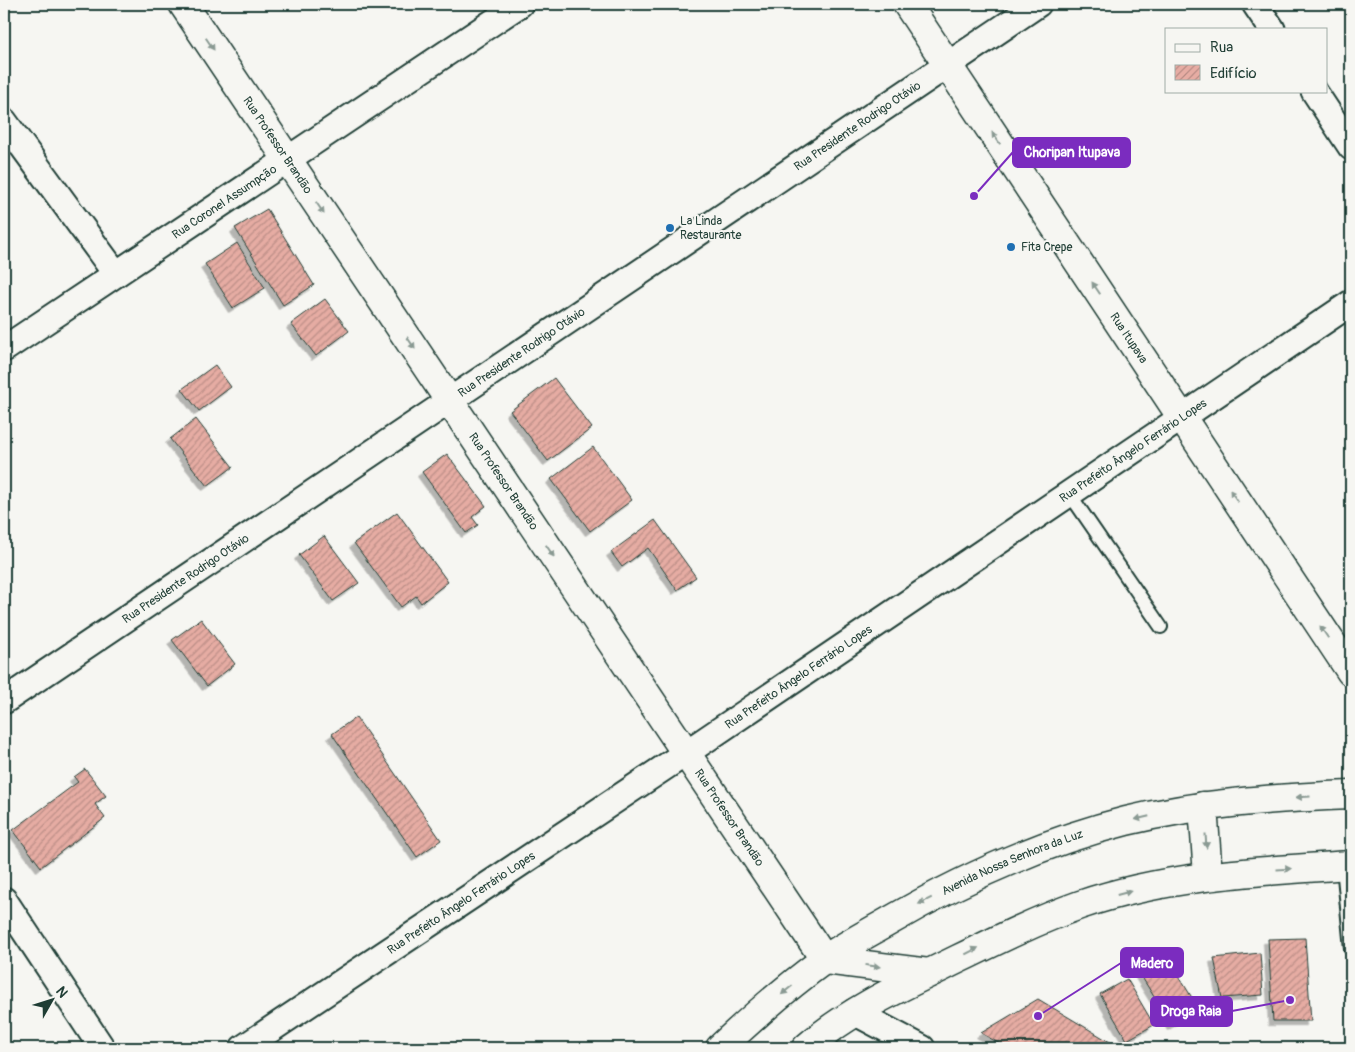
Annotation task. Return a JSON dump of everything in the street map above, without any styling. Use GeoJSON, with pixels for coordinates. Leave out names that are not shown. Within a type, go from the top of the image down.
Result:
{"type":"FeatureCollection","features":[{"type":"Feature","properties":{"kind":"main road","name":"Rua Professor Brandão"},"geometry":{"type":"LineString","coordinates":[[183,4],[825,960]]}},
{"type":"Feature","properties":{"kind":"main road","name":"Rua Itupava"},"geometry":{"type":"LineString","coordinates":[[906,4],[1351,672]]}},
{"type":"Feature","properties":{"kind":"main road","name":"Avenida Nossa Senhora da Luz"},"geometry":{"type":"LineString","coordinates":[[720,1048],[825,960],[912,908],[1013,860],[1064,840],[1124,822],[1203,806],[1351,795]]}},
{"type":"Feature","properties":{"kind":"main road"},"geometry":{"type":"LineString","coordinates":[[1203,806],[1208,876]]}},
{"type":"Feature","properties":{"kind":"main road"},"geometry":{"type":"LineString","coordinates":[[806,1048],[854,1012],[998,938],[1080,905],[1173,881],[1259,870],[1348,864]]}},
{"type":"Feature","properties":{"kind":"main road"},"geometry":{"type":"LineString","coordinates":[[825,960],[929,973]]}},
{"type":"Feature","properties":{"kind":"street","name":"Rua Coronel Assumpção"},"geometry":{"type":"LineString","coordinates":[[4,349],[520,4]]}},
{"type":"Feature","properties":{"kind":"street","name":"Rua Presidente Rodrigo Otávio"},"geometry":{"type":"LineString","coordinates":[[4,701],[1038,4]]}},
{"type":"Feature","properties":{"kind":"street"},"geometry":{"type":"LineString","coordinates":[[1255,4],[1271,28]]}},
{"type":"Feature","properties":{"kind":"street"},"geometry":{"type":"LineString","coordinates":[[1315,92],[1351,147]]}},
{"type":"Feature","properties":{"kind":"street"},"geometry":{"type":"LineString","coordinates":[[4,121],[116,274]]}},
{"type":"Feature","properties":{"kind":"street","name":"Rua Prefeito Ângelo Ferrário Lopes"},"geometry":{"type":"LineString","coordinates":[[243,1048],[686,753],[1351,303]]}},
{"type":"Feature","properties":{"kind":"street"},"geometry":{"type":"LineString","coordinates":[[4,900],[102,1048]]}},
{"type":"Feature","properties":{"kind":"street"},"geometry":{"type":"LineString","coordinates":[[854,1012],[922,1048]]}},
{"type":"Feature","properties":{"kind":"lane"},"geometry":{"type":"LineString","coordinates":[[1069,493],[1161,627]]}},
{"type":"Feature","properties":{"kind":"lane"},"geometry":{"type":"LineString","coordinates":[[1348,864],[1351,948]]}},
{"type":"Feature","properties":{"kind":"building"},"geometry":{"type":"Polygon","coordinates":[[[267,209],[314,285],[283,305],[235,228],[267,209]]]}},
{"type":"Feature","properties":{"kind":"building"},"geometry":{"type":"Polygon","coordinates":[[[237,243],[265,288],[233,308],[205,264],[237,243]]]}},
{"type":"Feature","properties":{"kind":"building"},"geometry":{"type":"Polygon","coordinates":[[[325,299],[349,331],[316,356],[291,324],[325,299]]]}},
{"type":"Feature","properties":{"kind":"building"},"geometry":{"type":"Polygon","coordinates":[[[215,365],[231,387],[199,411],[182,389],[215,365]]]}},
{"type":"Feature","properties":{"kind":"building"},"geometry":{"type":"Polygon","coordinates":[[[554,378],[592,428],[548,461],[510,411],[554,378]]]}},
{"type":"Feature","properties":{"kind":"building"},"geometry":{"type":"Polygon","coordinates":[[[196,419],[233,467],[207,486],[170,439],[196,419]]]}},
{"type":"Feature","properties":{"kind":"building"},"geometry":{"type":"Polygon","coordinates":[[[593,447],[632,500],[590,531],[551,479],[593,447]]]}},
{"type":"Feature","properties":{"kind":"building"},"geometry":{"type":"Polygon","coordinates":[[[447,454],[486,506],[472,517],[478,525],[466,533],[422,472],[447,454]]]}},
{"type":"Feature","properties":{"kind":"building"},"geometry":{"type":"Polygon","coordinates":[[[397,512],[448,582],[421,603],[416,596],[401,607],[354,543],[397,512]]]}},
{"type":"Feature","properties":{"kind":"building"},"geometry":{"type":"Polygon","coordinates":[[[655,520],[696,577],[677,590],[648,548],[622,567],[611,552],[655,520]]]}},
{"type":"Feature","properties":{"kind":"building"},"geometry":{"type":"Polygon","coordinates":[[[324,536],[359,583],[333,601],[299,555],[324,536]]]}},
{"type":"Feature","properties":{"kind":"building"},"geometry":{"type":"Polygon","coordinates":[[[201,619],[235,664],[207,686],[172,640],[201,619]]]}},
{"type":"Feature","properties":{"kind":"building"},"geometry":{"type":"Polygon","coordinates":[[[356,717],[441,840],[417,857],[332,734],[356,717]]]}},
{"type":"Feature","properties":{"kind":"building"},"geometry":{"type":"Polygon","coordinates":[[[85,769],[106,796],[95,804],[105,818],[41,867],[13,830],[78,782],[74,777],[85,769]]]}},
{"type":"Feature","properties":{"kind":"building"},"geometry":{"type":"Polygon","coordinates":[[[1305,938],[1311,1021],[1273,1021],[1268,939],[1305,938]]]}},
{"type":"Feature","properties":{"kind":"building"},"geometry":{"type":"Polygon","coordinates":[[[1260,953],[1263,995],[1222,998],[1214,958],[1260,953]]]}},
{"type":"Feature","properties":{"kind":"building"},"geometry":{"type":"Polygon","coordinates":[[[1167,957],[1199,1009],[1172,1026],[1140,974],[1167,957]]]}},
{"type":"Feature","properties":{"kind":"building"},"geometry":{"type":"Polygon","coordinates":[[[1127,979],[1154,1025],[1127,1040],[1100,994],[1127,979]]]}},
{"type":"Feature","properties":{"kind":"building"},"geometry":{"type":"Polygon","coordinates":[[[1038,999],[1115,1045],[1113,1048],[1007,1048],[981,1033],[1038,999]]]}},
{"type":"Feature","properties":{"kind":"place","name":"Choripan Itupava"},"geometry":{"type":"Point","coordinates":[974,196]}},
{"type":"Feature","properties":{"kind":"place","name":"La Linda Restaurante"},"geometry":{"type":"Point","coordinates":[670,228]}},
{"type":"Feature","properties":{"kind":"place","name":"Fita Crepe"},"geometry":{"type":"Point","coordinates":[1011,247]}},
{"type":"Feature","properties":{"kind":"place","name":"Droga Raia"},"geometry":{"type":"Point","coordinates":[1290,1000]}},
{"type":"Feature","properties":{"kind":"place","name":"Madero"},"geometry":{"type":"Point","coordinates":[1038,1016]}}]}
